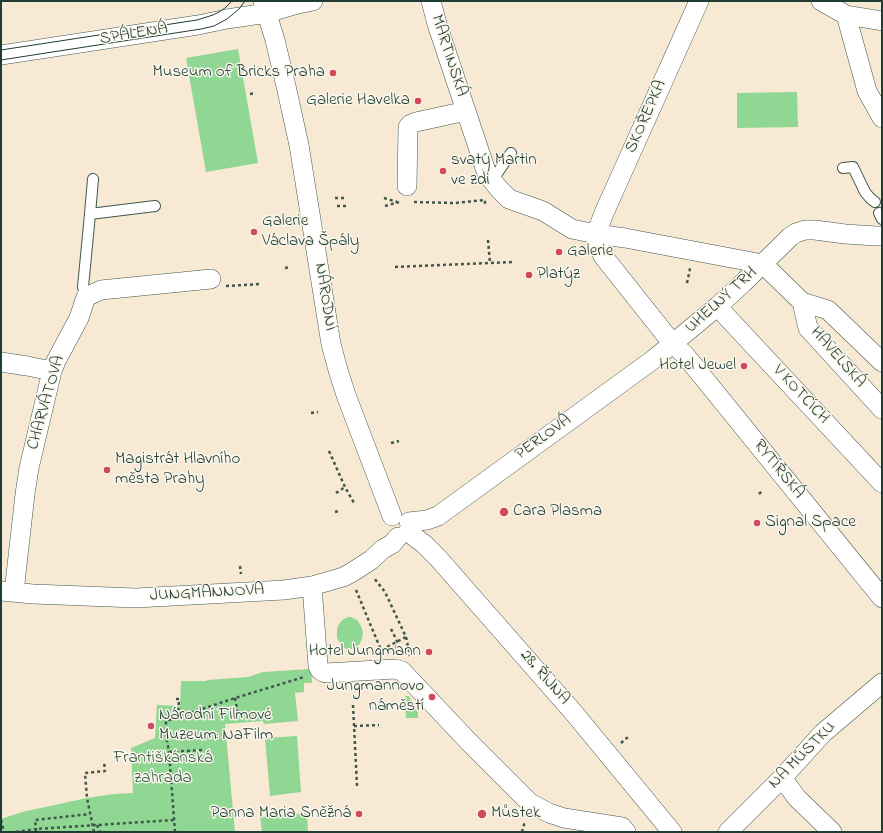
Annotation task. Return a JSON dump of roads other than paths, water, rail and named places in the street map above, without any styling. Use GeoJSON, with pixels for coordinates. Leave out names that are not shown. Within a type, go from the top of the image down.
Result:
{"type":"FeatureCollection","features":[{"type":"Feature","properties":{"kind":"street","name":"SPÁLENÁ"},"geometry":{"type":"LineString","coordinates":[[1,55],[191,26],[227,19],[265,7],[313,1]]}},
{"type":"Feature","properties":{"kind":"street","name":"MARTINSKÁ"},"geometry":{"type":"LineString","coordinates":[[431,1],[439,31],[487,174],[499,190],[509,199],[543,211],[572,228],[596,234]]}},
{"type":"Feature","properties":{"kind":"street","name":"SKOŘEPKA"},"geometry":{"type":"LineString","coordinates":[[596,234],[698,1]]}},
{"type":"Feature","properties":{"kind":"street"},"geometry":{"type":"LineString","coordinates":[[821,1],[846,14],[882,21]]}},
{"type":"Feature","properties":{"kind":"street","name":"NÁRODNÍ"},"geometry":{"type":"LineString","coordinates":[[265,7],[286,86],[299,145],[331,344],[346,395],[402,527]]}},
{"type":"Feature","properties":{"kind":"street"},"geometry":{"type":"LineString","coordinates":[[846,14],[867,91],[882,118]]}},
{"type":"Feature","properties":{"kind":"street","name":"MARTINSKÁ"},"geometry":{"type":"LineString","coordinates":[[407,197],[408,127],[416,122],[466,111]]}},
{"type":"Feature","properties":{"kind":"street"},"geometry":{"type":"LineString","coordinates":[[763,264],[790,237],[805,230],[882,236]]}},
{"type":"Feature","properties":{"kind":"street","name":"UHELNÝ TRH"},"geometry":{"type":"LineString","coordinates":[[596,234],[620,237],[763,264],[718,306],[673,344],[603,256],[598,245],[596,234]]}},
{"type":"Feature","properties":{"kind":"street","name":"HAVELSKÁ"},"geometry":{"type":"LineString","coordinates":[[763,264],[802,302],[828,310],[882,362]]}},
{"type":"Feature","properties":{"kind":"street"},"geometry":{"type":"LineString","coordinates":[[86,297],[101,290],[218,283]]}},
{"type":"Feature","properties":{"kind":"street","name":"CHARVÁTOVA"},"geometry":{"type":"LineString","coordinates":[[8,592],[29,468],[52,371],[79,318],[86,297]]}},
{"type":"Feature","properties":{"kind":"street","name":"HAVELSKÁ"},"geometry":{"type":"LineString","coordinates":[[802,302],[808,328],[882,409]]}},
{"type":"Feature","properties":{"kind":"street","name":"V KOTCÍCH"},"geometry":{"type":"LineString","coordinates":[[718,306],[882,483]]}},
{"type":"Feature","properties":{"kind":"street","name":"PERLOVÁ"},"geometry":{"type":"LineString","coordinates":[[402,527],[438,516],[673,344]]}},
{"type":"Feature","properties":{"kind":"street","name":"RYTÍŘSKÁ"},"geometry":{"type":"LineString","coordinates":[[673,344],[685,355],[882,598]]}},
{"type":"Feature","properties":{"kind":"street"},"geometry":{"type":"LineString","coordinates":[[1,362],[52,371]]}},
{"type":"Feature","properties":{"kind":"street","name":"JUNGMANNOVA"},"geometry":{"type":"LineString","coordinates":[[8,592],[136,598],[284,590],[312,586],[350,573],[372,560],[383,549],[392,544],[402,527]]}},
{"type":"Feature","properties":{"kind":"street","name":"28. ŘÍJNA"},"geometry":{"type":"LineString","coordinates":[[402,527],[424,544],[446,567],[574,713],[672,832]]}},
{"type":"Feature","properties":{"kind":"street"},"geometry":{"type":"LineString","coordinates":[[312,586],[318,666],[320,670],[326,673],[395,670],[404,673],[469,742],[530,803],[549,813],[564,818],[619,829]]}},
{"type":"Feature","properties":{"kind":"street","name":"NA MŮSTKU"},"geometry":{"type":"LineString","coordinates":[[728,832],[782,778],[823,733],[882,682]]}},
{"type":"Feature","properties":{"kind":"street"},"geometry":{"type":"LineString","coordinates":[[782,778],[797,798],[832,832]]}},
{"type":"Feature","properties":{"kind":"lane"},"geometry":{"type":"LineString","coordinates":[[492,181],[511,153]]}},
{"type":"Feature","properties":{"kind":"lane"},"geometry":{"type":"LineString","coordinates":[[843,168],[853,167],[865,192],[875,202]]}},
{"type":"Feature","properties":{"kind":"lane"},"geometry":{"type":"LineString","coordinates":[[86,297],[83,287],[93,179]]}},
{"type":"Feature","properties":{"kind":"lane"},"geometry":{"type":"LineString","coordinates":[[90,214],[155,206]]}},
{"type":"Feature","properties":{"kind":"tram line"},"geometry":{"type":"LineString","coordinates":[[1,50],[197,20],[219,12],[232,1]]}},
{"type":"Feature","properties":{"kind":"tram line"},"geometry":{"type":"LineString","coordinates":[[1,60],[214,26],[227,19],[239,9],[245,1]]}},
{"type":"Feature","properties":{"kind":"place","name":"Museum of Bricks Praha"},"geometry":{"type":"Point","coordinates":[333,73]}},
{"type":"Feature","properties":{"kind":"place","name":"Galerie Havelka"},"geometry":{"type":"Point","coordinates":[418,101]}},
{"type":"Feature","properties":{"kind":"place","name":"svatý Martin ve zdi"},"geometry":{"type":"Point","coordinates":[443,171]}},
{"type":"Feature","properties":{"kind":"place","name":"Galerie Václava Špály"},"geometry":{"type":"Point","coordinates":[254,232]}},
{"type":"Feature","properties":{"kind":"place","name":"Galerie"},"geometry":{"type":"Point","coordinates":[559,252]}},
{"type":"Feature","properties":{"kind":"place","name":"Platýz"},"geometry":{"type":"Point","coordinates":[529,275]}},
{"type":"Feature","properties":{"kind":"place","name":"Hotel Jewel"},"geometry":{"type":"Point","coordinates":[744,366]}},
{"type":"Feature","properties":{"kind":"place","name":"Magistrát Hlavního města Prahy"},"geometry":{"type":"Point","coordinates":[107,470]}},
{"type":"Feature","properties":{"kind":"place","name":"Cara Plasma"},"geometry":{"type":"Point","coordinates":[504,512]}},
{"type":"Feature","properties":{"kind":"place","name":"Signal Space"},"geometry":{"type":"Point","coordinates":[757,523]}},
{"type":"Feature","properties":{"kind":"place","name":"Hotel Jungmann"},"geometry":{"type":"Point","coordinates":[429,652]}},
{"type":"Feature","properties":{"kind":"place","name":"Jungmannovo náměstí"},"geometry":{"type":"Point","coordinates":[432,697]}},
{"type":"Feature","properties":{"kind":"place","name":"Národní Filmové Muzeum: NaFilm"},"geometry":{"type":"Point","coordinates":[151,726]}},
{"type":"Feature","properties":{"kind":"place","name":"Panna Maria Sněžná"},"geometry":{"type":"Point","coordinates":[359,814]}},
{"type":"Feature","properties":{"kind":"place","name":"Můstek"},"geometry":{"type":"Point","coordinates":[482,814]}},
{"type":"Feature","properties":{"kind":"park label","name":"Františkánská zahrada"},"geometry":{"type":"Point","coordinates":[163,769]}}]}
